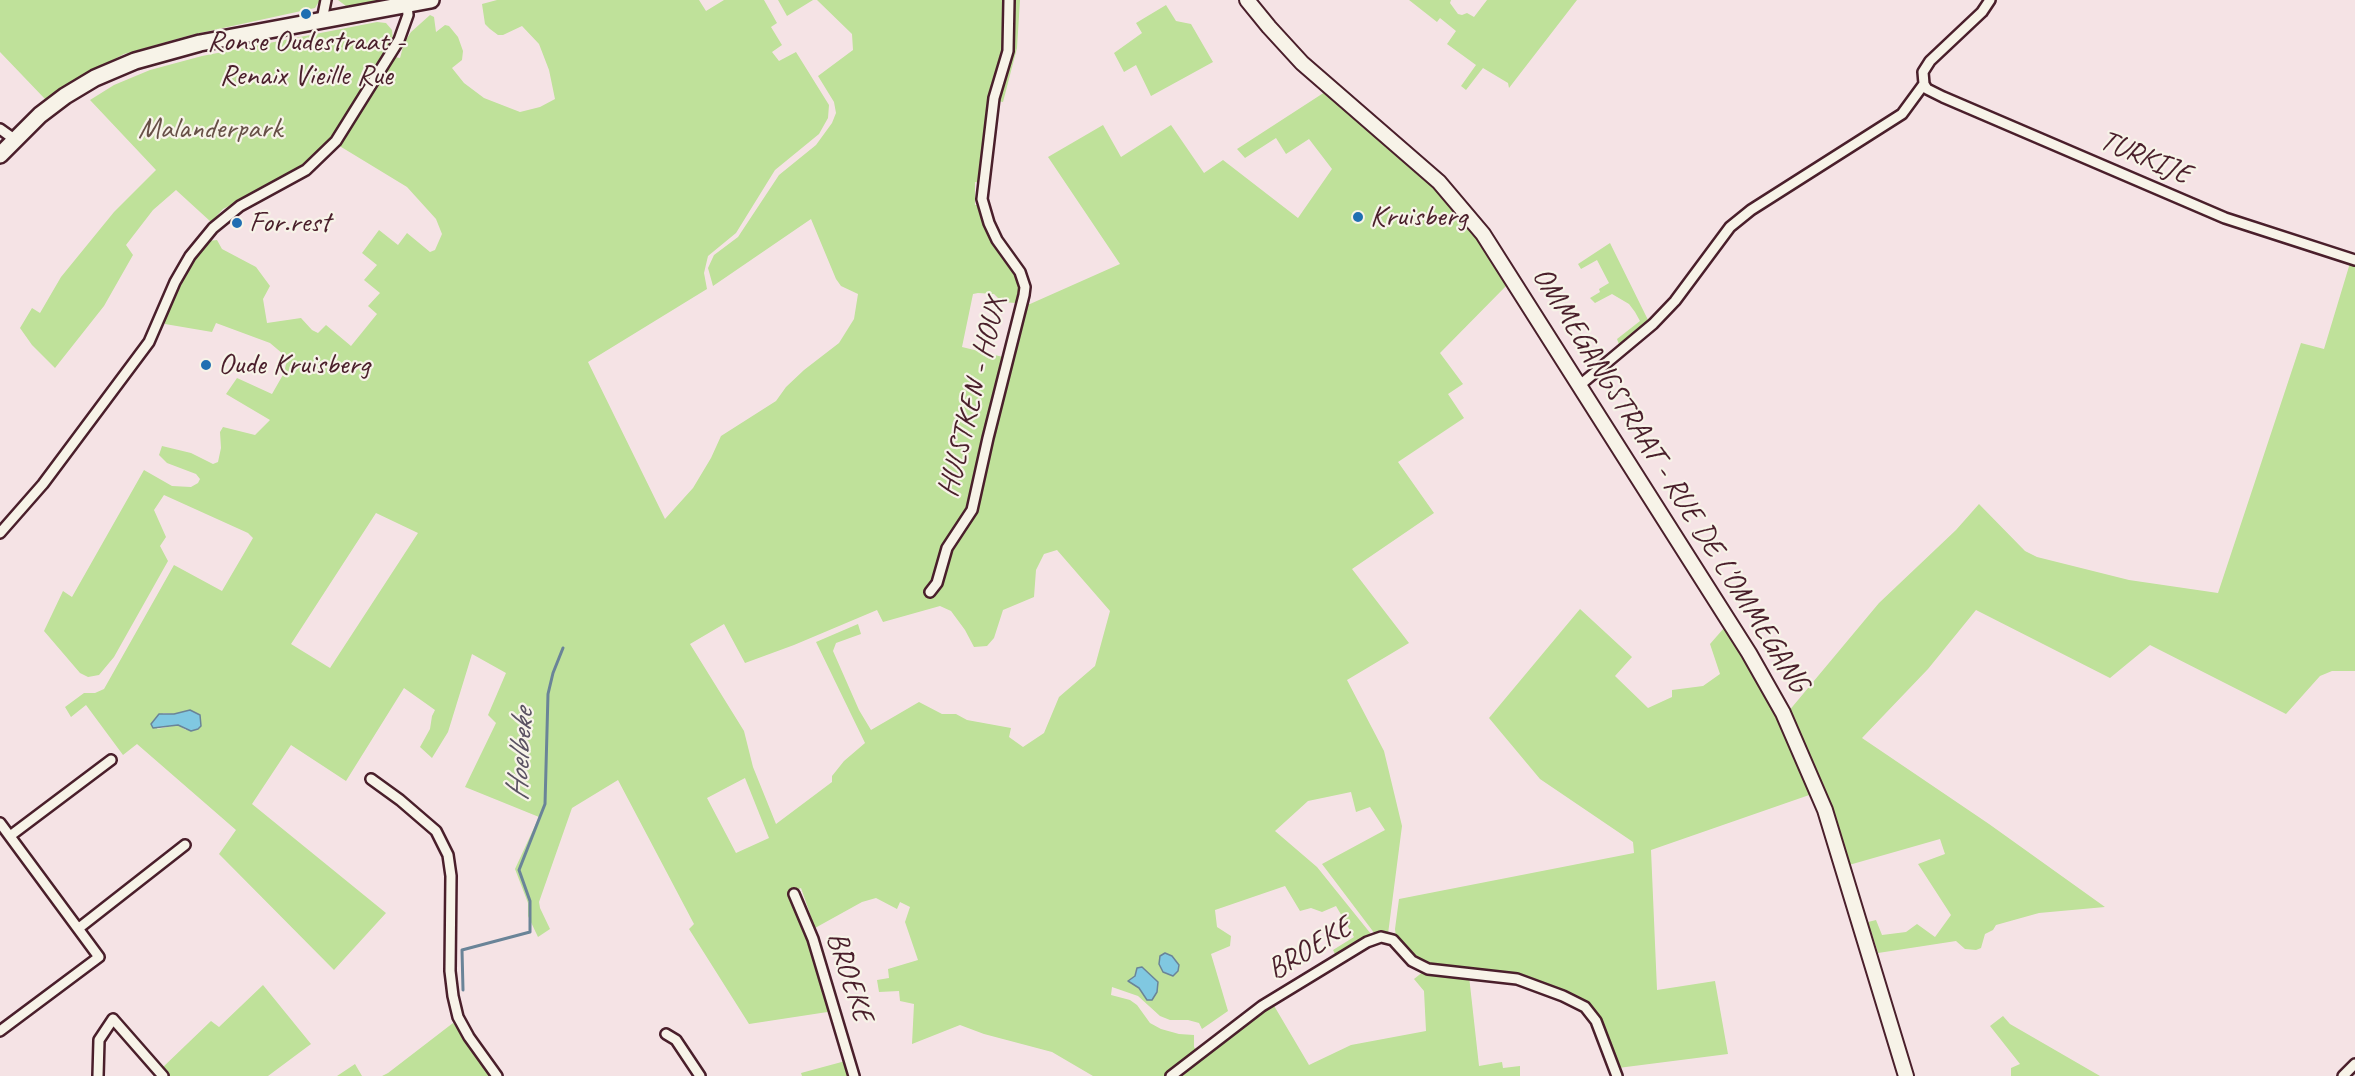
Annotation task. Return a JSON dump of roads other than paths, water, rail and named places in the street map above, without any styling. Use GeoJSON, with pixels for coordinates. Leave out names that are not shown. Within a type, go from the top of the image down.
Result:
{"type":"FeatureCollection","features":[{"type":"Feature","properties":{"kind":"main road"},"geometry":{"type":"LineString","coordinates":[[0,155],[40,114],[65,96],[121,66],[148,56],[200,43],[431,0]]}},
{"type":"Feature","properties":{"kind":"main road","name":"OMMEGANGSTRAAT - RUE DE L'OMMEGANG"},"geometry":{"type":"LineString","coordinates":[[1247,0],[1302,63],[1438,182],[1456,200],[1483,234],[1507,268],[1739,636],[1784,713],[1813,778],[1831,827],[1906,1076]]}},
{"type":"Feature","properties":{"kind":"street"},"geometry":{"type":"LineString","coordinates":[[322,20],[326,0]]}},
{"type":"Feature","properties":{"kind":"street","name":"HULSTKEN - HOUX"},"geometry":{"type":"LineString","coordinates":[[930,592],[937,583],[947,548],[972,510],[1024,295],[1020,272],[997,240],[989,224],[982,199],[994,98],[1008,51],[1009,0]]}},
{"type":"Feature","properties":{"kind":"street"},"geometry":{"type":"LineString","coordinates":[[1580,385],[1675,301],[1730,227],[1772,196],[1902,114],[1924,84],[1923,72],[1930,61],[1982,12],[1990,0]]}},
{"type":"Feature","properties":{"kind":"street"},"geometry":{"type":"LineString","coordinates":[[0,534],[43,484],[149,342],[175,282],[190,256],[213,228],[240,206],[306,170],[336,141],[399,40],[408,15],[407,5]]}},
{"type":"Feature","properties":{"kind":"street","name":"TURKIJE"},"geometry":{"type":"LineString","coordinates":[[1924,84],[1943,97],[2225,218],[2355,260]]}},
{"type":"Feature","properties":{"kind":"street"},"geometry":{"type":"LineString","coordinates":[[0,129],[14,139]]}},
{"type":"Feature","properties":{"kind":"street"},"geometry":{"type":"LineString","coordinates":[[10,836],[111,760]]}},
{"type":"Feature","properties":{"kind":"street"},"geometry":{"type":"LineString","coordinates":[[371,779],[436,831],[448,855],[451,876],[450,971],[453,996],[458,1017],[469,1038],[497,1076]]}},
{"type":"Feature","properties":{"kind":"street"},"geometry":{"type":"LineString","coordinates":[[0,823],[99,957],[0,1031]]}},
{"type":"Feature","properties":{"kind":"street"},"geometry":{"type":"LineString","coordinates":[[79,928],[185,845]]}},
{"type":"Feature","properties":{"kind":"street","name":"BROEKE"},"geometry":{"type":"LineString","coordinates":[[794,894],[813,939],[855,1076]]}},
{"type":"Feature","properties":{"kind":"street","name":"BROEKE"},"geometry":{"type":"LineString","coordinates":[[1171,1076],[1262,1006],[1367,942],[1381,937],[1393,940],[1412,961],[1428,969],[1516,979],[1585,1007],[1596,1021],[1617,1076]]}},
{"type":"Feature","properties":{"kind":"street"},"geometry":{"type":"LineString","coordinates":[[98,1076],[99,1040],[113,1019],[163,1076]]}},
{"type":"Feature","properties":{"kind":"street"},"geometry":{"type":"LineString","coordinates":[[666,1034],[676,1040],[700,1076]]}},
{"type":"Feature","properties":{"kind":"street"},"geometry":{"type":"LineString","coordinates":[[2343,1076],[2355,1064]]}},
{"type":"Feature","properties":{"kind":"water"},"geometry":{"type":"Polygon","coordinates":[[[190,710],[200,715],[201,726],[198,729],[191,731],[178,725],[153,728],[151,724],[159,714],[174,714],[190,710]]]}},
{"type":"Feature","properties":{"kind":"water"},"geometry":{"type":"Polygon","coordinates":[[[1165,953],[1172,956],[1179,965],[1178,971],[1173,976],[1163,972],[1159,964],[1160,956],[1165,953]]]}},
{"type":"Feature","properties":{"kind":"water"},"geometry":{"type":"Polygon","coordinates":[[[1142,967],[1158,982],[1157,992],[1152,1000],[1147,1000],[1139,988],[1128,981],[1135,976],[1137,968],[1142,967]]]}},
{"type":"Feature","properties":{"kind":"waterway","name":"Hoelbeke"},"geometry":{"type":"LineString","coordinates":[[463,990],[462,950],[530,932],[530,901],[519,870],[545,804],[548,694],[563,648]]}},
{"type":"Feature","properties":{"kind":"place","name":"Ronse Oudestraat - Renaix Vieille Rue"},"geometry":{"type":"Point","coordinates":[306,14]}},
{"type":"Feature","properties":{"kind":"place","name":"Kruisberg"},"geometry":{"type":"Point","coordinates":[1358,217]}},
{"type":"Feature","properties":{"kind":"place","name":"For.rest"},"geometry":{"type":"Point","coordinates":[237,223]}},
{"type":"Feature","properties":{"kind":"place","name":"Oude Kruisberg"},"geometry":{"type":"Point","coordinates":[206,365]}},
{"type":"Feature","properties":{"kind":"park label","name":"Malanderpark"},"geometry":{"type":"Point","coordinates":[210,129]}}]}
